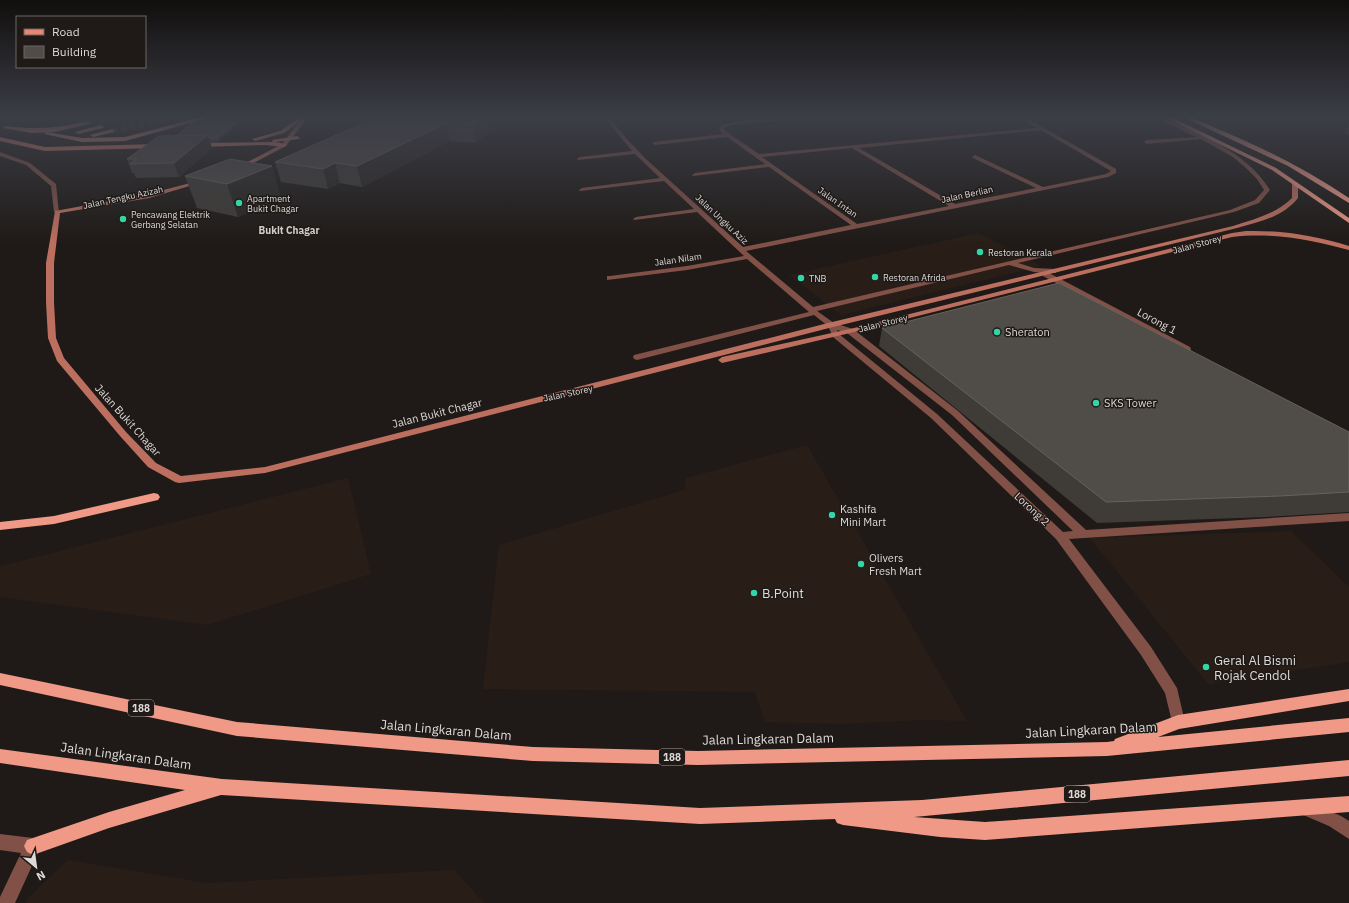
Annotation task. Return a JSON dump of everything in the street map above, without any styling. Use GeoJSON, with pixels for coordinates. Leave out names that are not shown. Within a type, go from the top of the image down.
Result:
{"type":"FeatureCollection","features":[{"type":"Feature","properties":{"kind":"highway"},"geometry":{"type":"LineString","coordinates":[[1254,159],[1268,166],[1349,221]]}},
{"type":"Feature","properties":{"kind":"highway"},"geometry":{"type":"LineString","coordinates":[[1282,159],[1291,163],[1349,200]]}},
{"type":"Feature","properties":{"kind":"highway"},"geometry":{"type":"LineString","coordinates":[[1334,190],[1349,197]]}},
{"type":"Feature","properties":{"kind":"highway"},"geometry":{"type":"LineString","coordinates":[[0,526],[54,520],[154,497]]}},
{"type":"Feature","properties":{"kind":"highway","name":"Jalan Lingkaran Dalam"},"geometry":{"type":"LineString","coordinates":[[2,678],[237,729],[533,754],[698,758],[1107,749],[1349,725]]}},
{"type":"Feature","properties":{"kind":"highway"},"geometry":{"type":"LineString","coordinates":[[1107,749],[1178,722],[1349,695]]}},
{"type":"Feature","properties":{"kind":"highway","name":"Jalan Lingkaran Dalam"},"geometry":{"type":"LineString","coordinates":[[0,756],[222,787],[700,816],[922,808],[1349,768]]}},
{"type":"Feature","properties":{"kind":"highway"},"geometry":{"type":"LineString","coordinates":[[33,846],[109,820],[222,787]]}},
{"type":"Feature","properties":{"kind":"highway"},"geometry":{"type":"LineString","coordinates":[[805,812],[940,828],[985,831],[1349,804]]}},
{"type":"Feature","properties":{"kind":"main road"},"geometry":{"type":"LineString","coordinates":[[260,159],[234,173],[269,159]]}},
{"type":"Feature","properties":{"kind":"main road","name":"Jalan Tengku Azizah"},"geometry":{"type":"LineString","coordinates":[[59,216],[206,183],[136,205]]}},
{"type":"Feature","properties":{"kind":"main road","name":"Jalan Storey"},"geometry":{"type":"LineString","coordinates":[[540,400],[831,325],[1214,232],[1270,216],[1287,207],[1296,198],[1295,184]]}},
{"type":"Feature","properties":{"kind":"main road","name":"Jalan Bukit Chagar"},"geometry":{"type":"LineString","coordinates":[[59,216],[50,263],[50,302],[52,338],[60,359],[118,429],[152,465],[179,480],[265,470],[540,400]]}},
{"type":"Feature","properties":{"kind":"main road","name":"Jalan Storey"},"geometry":{"type":"LineString","coordinates":[[540,400],[850,332],[1232,235],[1250,232],[1308,238],[1349,248]]}},
{"type":"Feature","properties":{"kind":"street","name":"Jalan Bukit Chagar"},"geometry":{"type":"LineString","coordinates":[[14,159],[28,164],[54,185],[59,216]]}},
{"type":"Feature","properties":{"kind":"street","name":"Jalan Ungku Aziz"},"geometry":{"type":"LineString","coordinates":[[645,159],[740,250],[831,325],[836,335]]}},
{"type":"Feature","properties":{"kind":"street","name":"Jalan Intan"},"geometry":{"type":"LineString","coordinates":[[762,159],[857,227]]}},
{"type":"Feature","properties":{"kind":"street"},"geometry":{"type":"LineString","coordinates":[[875,159],[954,206]]}},
{"type":"Feature","properties":{"kind":"street"},"geometry":{"type":"LineString","coordinates":[[979,159],[1040,188]]}},
{"type":"Feature","properties":{"kind":"street","name":"Jalan Berlian"},"geometry":{"type":"LineString","coordinates":[[740,250],[1108,175],[1114,172],[1113,169],[1095,159]]}},
{"type":"Feature","properties":{"kind":"street"},"geometry":{"type":"LineString","coordinates":[[637,357],[813,311],[1232,211],[1247,206],[1264,196],[1267,190],[1258,174],[1237,159]]}},
{"type":"Feature","properties":{"kind":"street"},"geometry":{"type":"LineString","coordinates":[[694,175],[769,165]]}},
{"type":"Feature","properties":{"kind":"street"},"geometry":{"type":"LineString","coordinates":[[582,190],[665,179]]}},
{"type":"Feature","properties":{"kind":"street"},"geometry":{"type":"LineString","coordinates":[[638,220],[699,211]]}},
{"type":"Feature","properties":{"kind":"street","name":"Jalan Nilam"},"geometry":{"type":"LineString","coordinates":[[610,278],[687,268],[748,257]]}},
{"type":"Feature","properties":{"kind":"street"},"geometry":{"type":"LineString","coordinates":[[1012,264],[1034,270],[1056,271]]}},
{"type":"Feature","properties":{"kind":"street"},"geometry":{"type":"LineString","coordinates":[[1012,264],[1022,274],[1020,280]]}},
{"type":"Feature","properties":{"kind":"street","name":"Lorong 1"},"geometry":{"type":"LineString","coordinates":[[1046,274],[1194,353]]}},
{"type":"Feature","properties":{"kind":"street"},"geometry":{"type":"LineString","coordinates":[[831,325],[850,332],[955,413],[1082,534]]}},
{"type":"Feature","properties":{"kind":"street","name":"Lorong 2"},"geometry":{"type":"LineString","coordinates":[[836,335],[934,416],[1060,536],[1146,651],[1172,692],[1178,722]]}},
{"type":"Feature","properties":{"kind":"street"},"geometry":{"type":"LineString","coordinates":[[1060,536],[1349,517]]}},
{"type":"Feature","properties":{"kind":"street"},"geometry":{"type":"LineString","coordinates":[[1302,808],[1335,821],[1349,831]]}},
{"type":"Feature","properties":{"kind":"street"},"geometry":{"type":"LineString","coordinates":[[0,842],[33,846],[6,903]]}},
{"type":"Feature","properties":{"kind":"shaded area"},"geometry":{"type":"Polygon","coordinates":[[[979,233],[1041,266],[841,315],[789,275],[979,233]]]}},
{"type":"Feature","properties":{"kind":"shaded area"},"geometry":{"type":"Polygon","coordinates":[[[807,445],[967,721],[923,720],[842,724],[765,722],[755,692],[483,689],[499,545],[684,490],[686,478],[807,445]]]}},
{"type":"Feature","properties":{"kind":"shaded area"},"geometry":{"type":"Polygon","coordinates":[[[348,478],[371,574],[207,625],[0,597],[1,566],[348,478]]]}},
{"type":"Feature","properties":{"kind":"shaded area"},"geometry":{"type":"Polygon","coordinates":[[[1291,531],[1349,587],[1349,662],[1208,684],[1090,538],[1291,531]]]}},
{"type":"Feature","properties":{"kind":"shaded area"},"geometry":{"type":"Polygon","coordinates":[[[68,860],[207,883],[454,870],[484,903],[26,903],[28,898],[68,860]]]}},
{"type":"Feature","properties":{"kind":"building"},"geometry":{"type":"Polygon","coordinates":[[[137,159],[179,159],[174,163],[130,164],[137,159]]]}},
{"type":"Feature","properties":{"kind":"building"},"geometry":{"type":"Polygon","coordinates":[[[230,159],[272,166],[227,184],[185,176],[230,159]]]}},
{"type":"Feature","properties":{"kind":"building"},"geometry":{"type":"Polygon","coordinates":[[[281,159],[371,159],[357,166],[335,163],[323,169],[275,162],[281,159]]]}},
{"type":"Feature","properties":{"kind":"building","name":"SKS Tower"},"geometry":{"type":"Polygon","coordinates":[[[1059,283],[1349,432],[1349,492],[1106,502],[882,328],[1059,283]]]}},
{"type":"Feature","properties":{"kind":"place","name":"Apartment Bukit Chagar"},"geometry":{"type":"Point","coordinates":[239,203]}},
{"type":"Feature","properties":{"kind":"place","name":"Pencawang Elektrik Gerbang Selatan"},"geometry":{"type":"Point","coordinates":[123,219]}},
{"type":"Feature","properties":{"kind":"place","name":"Restoran Kerala"},"geometry":{"type":"Point","coordinates":[980,252]}},
{"type":"Feature","properties":{"kind":"place","name":"Restoran Afrida"},"geometry":{"type":"Point","coordinates":[875,277]}},
{"type":"Feature","properties":{"kind":"place","name":"TNB"},"geometry":{"type":"Point","coordinates":[801,278]}},
{"type":"Feature","properties":{"kind":"place","name":"Sheraton"},"geometry":{"type":"Point","coordinates":[997,332]}},
{"type":"Feature","properties":{"kind":"place","name":"SKS Tower"},"geometry":{"type":"Point","coordinates":[1096,403]}},
{"type":"Feature","properties":{"kind":"place","name":"Kashifa Mini Mart"},"geometry":{"type":"Point","coordinates":[832,515]}},
{"type":"Feature","properties":{"kind":"place","name":"Olivers Fresh Mart"},"geometry":{"type":"Point","coordinates":[861,564]}},
{"type":"Feature","properties":{"kind":"place","name":"B.Point"},"geometry":{"type":"Point","coordinates":[754,593]}},
{"type":"Feature","properties":{"kind":"place","name":"Geral Al Bismi Rojak Cendol"},"geometry":{"type":"Point","coordinates":[1206,667]}},
{"type":"Feature","properties":{"kind":"district","name":"Bukit Chagar"},"geometry":{"type":"Point","coordinates":[289,230]}}]}
